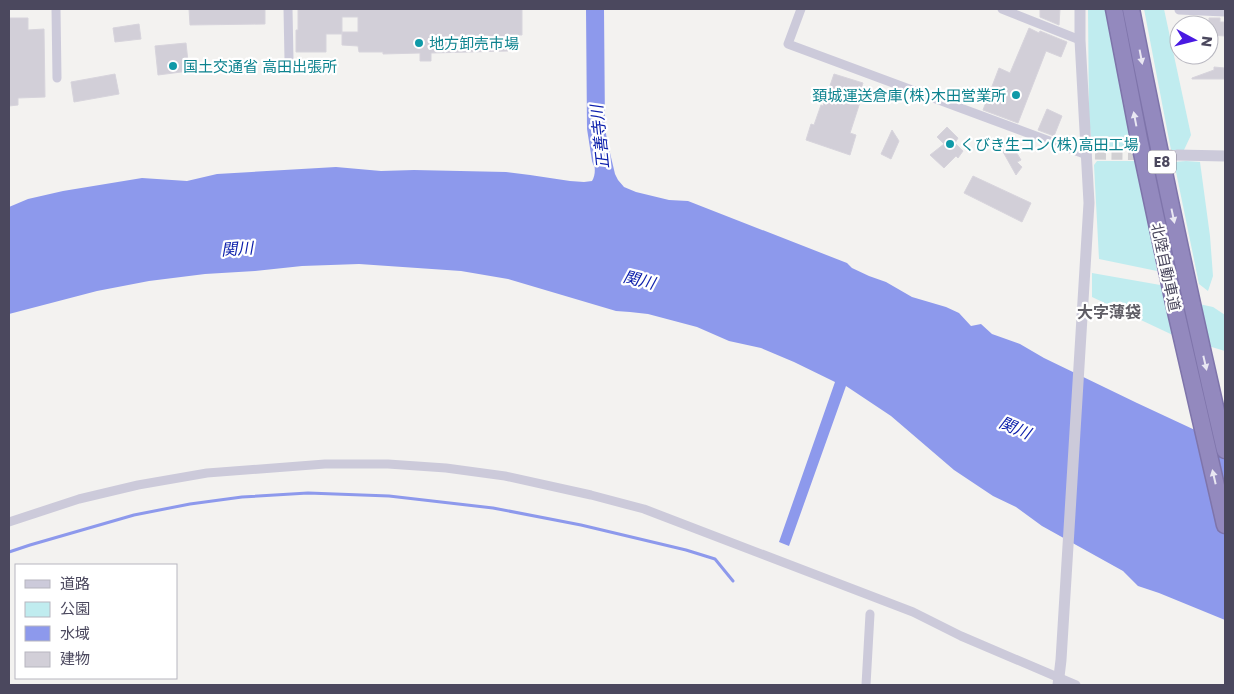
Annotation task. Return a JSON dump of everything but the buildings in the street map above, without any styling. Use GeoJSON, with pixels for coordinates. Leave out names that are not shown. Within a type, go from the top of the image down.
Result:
{"type":"FeatureCollection","features":[{"type":"Feature","properties":{"kind":"highway","name":"北陸自動車道"},"geometry":{"type":"LineString","coordinates":[[1114,9],[1174,303],[1225,525]]}},
{"type":"Feature","properties":{"kind":"highway","name":"北陸自動車道"},"geometry":{"type":"LineString","coordinates":[[1131,9],[1194,315],[1225,450]]}},
{"type":"Feature","properties":{"kind":"street"},"geometry":{"type":"LineString","coordinates":[[56,9],[57,78]]}},
{"type":"Feature","properties":{"kind":"street"},"geometry":{"type":"LineString","coordinates":[[288,9],[290,60]]}},
{"type":"Feature","properties":{"kind":"street"},"geometry":{"type":"LineString","coordinates":[[801,9],[788,44],[1091,155]]}},
{"type":"Feature","properties":{"kind":"street"},"geometry":{"type":"LineString","coordinates":[[1002,9],[1080,40]]}},
{"type":"Feature","properties":{"kind":"street"},"geometry":{"type":"LineString","coordinates":[[1058,682],[1061,660],[1091,155],[1080,40],[1080,9]]}},
{"type":"Feature","properties":{"kind":"street"},"geometry":{"type":"LineString","coordinates":[[1179,10],[1225,12]]}},
{"type":"Feature","properties":{"kind":"street"},"geometry":{"type":"LineString","coordinates":[[1177,155],[1225,156]]}},
{"type":"Feature","properties":{"kind":"street"},"geometry":{"type":"LineString","coordinates":[[9,522],[79,499],[138,485],[220,472],[325,464],[388,464],[446,468],[505,476],[644,509],[913,612],[1058,682],[1076,685]]}},
{"type":"Feature","properties":{"kind":"street"},"geometry":{"type":"LineString","coordinates":[[866,685],[870,614]]}},
{"type":"Feature","properties":{"kind":"green space"},"geometry":{"type":"Polygon","coordinates":[[[1088,9],[1105,9],[1135,149],[1101,148],[1092,143],[1089,120],[1088,9]]]}},
{"type":"Feature","properties":{"kind":"green space"},"geometry":{"type":"Polygon","coordinates":[[[1144,9],[1164,9],[1169,32],[1169,65],[1176,65],[1191,135],[1184,150],[1171,150],[1144,9]]]}},
{"type":"Feature","properties":{"kind":"green space"},"geometry":{"type":"Polygon","coordinates":[[[1097,161],[1136,161],[1150,220],[1157,271],[1099,259],[1094,165],[1097,161]]]}},
{"type":"Feature","properties":{"kind":"green space"},"geometry":{"type":"Polygon","coordinates":[[[1174,162],[1200,162],[1210,236],[1213,276],[1208,291],[1199,284],[1174,162]]]}},
{"type":"Feature","properties":{"kind":"green space"},"geometry":{"type":"Polygon","coordinates":[[[1092,273],[1166,286],[1177,337],[1092,297],[1092,273]]]}},
{"type":"Feature","properties":{"kind":"green space"},"geometry":{"type":"Polygon","coordinates":[[[1199,304],[1213,307],[1225,315],[1225,351],[1205,345],[1199,304]]]}},
{"type":"Feature","properties":{"kind":"water","name":"関川"},"geometry":{"type":"Polygon","coordinates":[[[606,136],[615,174],[624,187],[669,200],[688,201],[847,263],[852,268],[886,282],[912,297],[959,313],[971,326],[981,324],[992,334],[1020,344],[1044,358],[1225,444],[1225,620],[1138,586],[1123,571],[1042,526],[1016,507],[993,496],[954,470],[891,416],[846,386],[789,546],[779,542],[835,382],[761,348],[729,341],[697,327],[648,314],[616,311],[508,279],[461,271],[359,264],[302,266],[205,274],[149,281],[97,291],[9,314],[9,207],[28,199],[63,191],[142,178],[187,181],[217,174],[336,167],[381,171],[506,172],[584,182],[592,181],[595,172],[589,139],[606,136]]]}},
{"type":"Feature","properties":{"kind":"waterway","name":"正善寺川"},"geometry":{"type":"LineString","coordinates":[[595,9],[596,128],[601,160]]}},
{"type":"Feature","properties":{"kind":"waterway"},"geometry":{"type":"LineString","coordinates":[[9,552],[134,515],[190,504],[242,497],[308,493],[389,496],[493,508],[581,525],[686,550],[715,559],[733,581]]}},
{"type":"Feature","properties":{"kind":"tunnel"},"geometry":{"type":"LineString","coordinates":[[1095,154],[1177,155]]}},
{"type":"Feature","properties":{"kind":"place","name":"地方卸売市場"},"geometry":{"type":"Point","coordinates":[419,43]}},
{"type":"Feature","properties":{"kind":"place","name":"国土交通省 高田出張所"},"geometry":{"type":"Point","coordinates":[173,66]}},
{"type":"Feature","properties":{"kind":"place","name":"頚城運送倉庫(株)木田営業所"},"geometry":{"type":"Point","coordinates":[1016,95]}},
{"type":"Feature","properties":{"kind":"place","name":"くびき生コン(株)高田工場"},"geometry":{"type":"Point","coordinates":[950,144]}},
{"type":"Feature","properties":{"kind":"district","name":"大字薄袋"},"geometry":{"type":"Point","coordinates":[1109,312]}}]}
